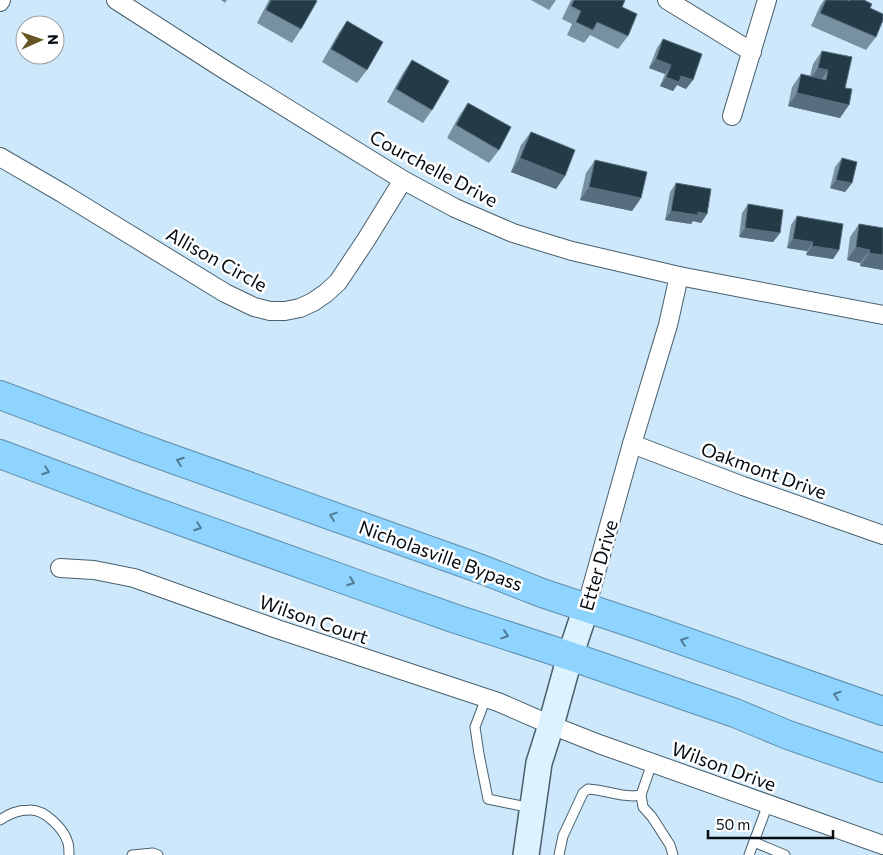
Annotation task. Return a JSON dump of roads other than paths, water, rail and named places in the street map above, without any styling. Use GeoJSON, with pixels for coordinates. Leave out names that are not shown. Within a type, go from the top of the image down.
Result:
{"type":"FeatureCollection","features":[{"type":"Feature","properties":{"kind":"highway"},"geometry":{"type":"LineString","coordinates":[[0,391],[32,407]]}},
{"type":"Feature","properties":{"kind":"highway","name":"Nicholasville Bypass"},"geometry":{"type":"LineString","coordinates":[[0,395],[481,569],[542,593],[883,711]]}},
{"type":"Feature","properties":{"kind":"highway"},"geometry":{"type":"LineString","coordinates":[[0,454],[365,587],[735,713],[788,735],[883,768]]}},
{"type":"Feature","properties":{"kind":"street","name":"Courchelle Drive"},"geometry":{"type":"LineString","coordinates":[[116,0],[403,180],[455,208],[513,233],[572,251],[679,276],[883,315]]}},
{"type":"Feature","properties":{"kind":"street"},"geometry":{"type":"LineString","coordinates":[[667,0],[752,52]]}},
{"type":"Feature","properties":{"kind":"street"},"geometry":{"type":"LineString","coordinates":[[732,116],[767,0]]}},
{"type":"Feature","properties":{"kind":"street","name":"Allison Circle"},"geometry":{"type":"LineString","coordinates":[[0,157],[225,293],[254,307],[270,311],[300,308],[326,294],[338,282],[403,180]]}},
{"type":"Feature","properties":{"kind":"street","name":"Etter Drive"},"geometry":{"type":"LineString","coordinates":[[526,855],[539,763],[668,325],[679,276]]}},
{"type":"Feature","properties":{"kind":"street","name":"Oakmont Drive"},"geometry":{"type":"LineString","coordinates":[[632,444],[743,486],[883,535]]}},
{"type":"Feature","properties":{"kind":"street","name":"Wilson Court"},"geometry":{"type":"LineString","coordinates":[[60,568],[94,570],[134,578],[277,629],[498,702],[551,725]]}},
{"type":"Feature","properties":{"kind":"street","name":"Wilson Drive"},"geometry":{"type":"LineString","coordinates":[[551,725],[883,845]]}},
{"type":"Feature","properties":{"kind":"lane"},"geometry":{"type":"LineString","coordinates":[[486,698],[476,727],[488,799],[532,808]]}},
{"type":"Feature","properties":{"kind":"lane"},"geometry":{"type":"LineString","coordinates":[[652,763],[640,795],[643,807],[652,817],[670,845],[673,855]]}},
{"type":"Feature","properties":{"kind":"lane"},"geometry":{"type":"LineString","coordinates":[[559,855],[563,836],[583,793],[588,789],[622,795],[640,795]]}},
{"type":"Feature","properties":{"kind":"lane"},"geometry":{"type":"LineString","coordinates":[[749,855],[768,804]]}},
{"type":"Feature","properties":{"kind":"lane"},"geometry":{"type":"LineString","coordinates":[[0,820],[12,813],[31,810],[46,816],[60,827],[69,844],[69,855]]}},
{"type":"Feature","properties":{"kind":"lane"},"geometry":{"type":"LineString","coordinates":[[754,842],[786,855]]}},
{"type":"Feature","properties":{"kind":"lane"},"geometry":{"type":"LineString","coordinates":[[132,855],[153,853],[158,855]]}}]}
